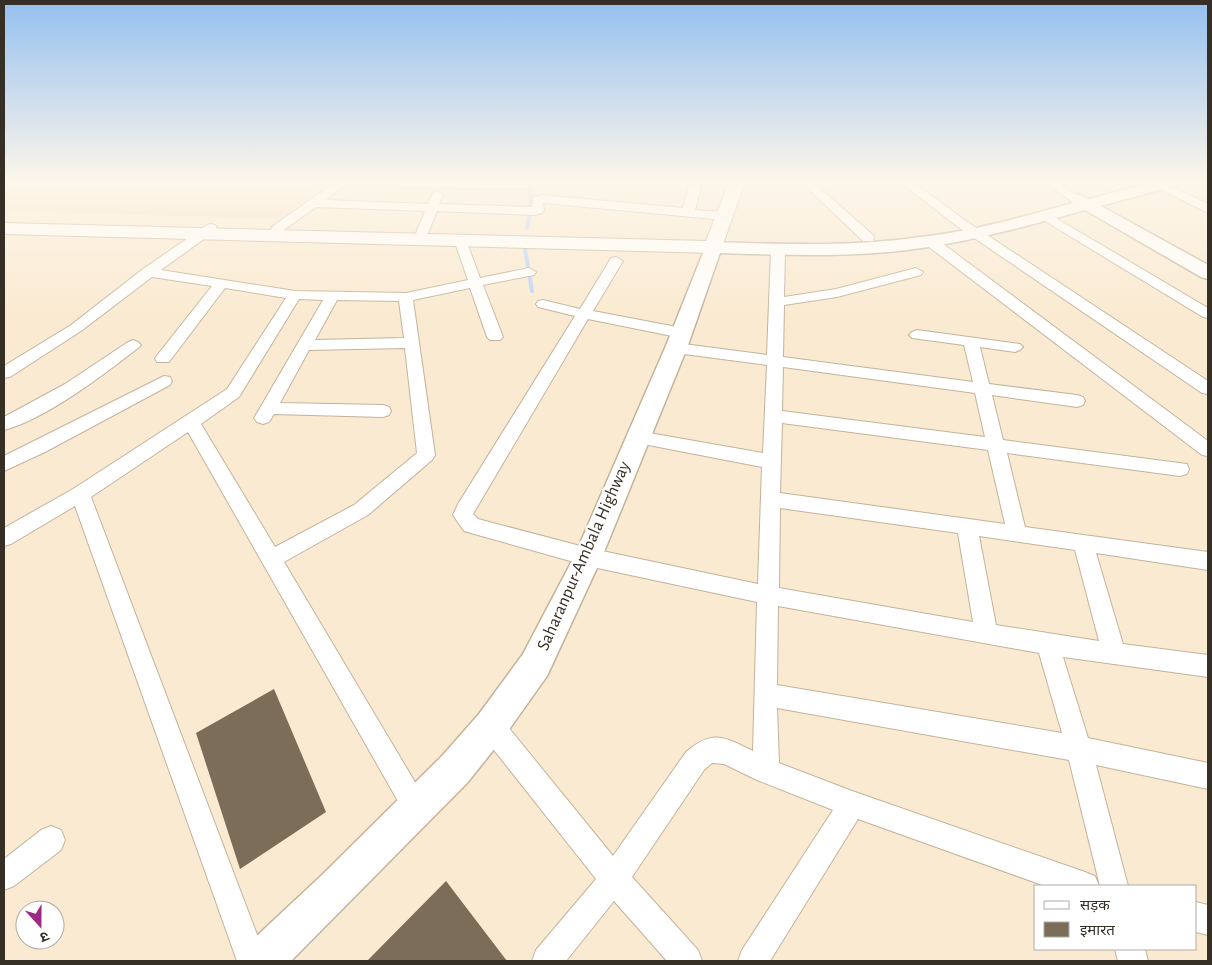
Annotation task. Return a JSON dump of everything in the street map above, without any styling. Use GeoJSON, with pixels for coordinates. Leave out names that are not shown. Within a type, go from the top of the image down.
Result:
{"type":"FeatureCollection","features":[{"type":"Feature","properties":{"kind":"main road"},"geometry":{"type":"LineString","coordinates":[[118,227],[460,240],[714,244],[868,238],[975,227]]}},
{"type":"Feature","properties":{"kind":"main road","name":"Saharanpur-Ambala Highway"},"geometry":{"type":"LineString","coordinates":[[260,961],[455,769],[491,726],[535,665],[588,557],[679,340],[721,227]]}},
{"type":"Feature","properties":{"kind":"main road"},"geometry":{"type":"LineString","coordinates":[[4,229],[207,231],[278,229],[714,244],[778,250],[848,250],[930,241],[973,227]]}},
{"type":"Feature","properties":{"kind":"main road"},"geometry":{"type":"LineString","coordinates":[[1126,227],[1208,273]]}},
{"type":"Feature","properties":{"kind":"street"},"geometry":{"type":"LineString","coordinates":[[422,233],[424,227]]}},
{"type":"Feature","properties":{"kind":"street"},"geometry":{"type":"LineString","coordinates":[[856,227],[868,238]]}},
{"type":"Feature","properties":{"kind":"street"},"geometry":{"type":"LineString","coordinates":[[1064,227],[1208,314]]}},
{"type":"Feature","properties":{"kind":"street"},"geometry":{"type":"LineString","coordinates":[[969,228],[1208,389]]}},
{"type":"Feature","properties":{"kind":"street"},"geometry":{"type":"LineString","coordinates":[[4,373],[76,328],[148,272],[207,231]]}},
{"type":"Feature","properties":{"kind":"street"},"geometry":{"type":"LineString","coordinates":[[460,240],[495,337]]}},
{"type":"Feature","properties":{"kind":"street"},"geometry":{"type":"LineString","coordinates":[[930,241],[1208,450]]}},
{"type":"Feature","properties":{"kind":"street"},"geometry":{"type":"LineString","coordinates":[[766,771],[765,694],[778,250]]}},
{"type":"Feature","properties":{"kind":"street"},"geometry":{"type":"LineString","coordinates":[[616,261],[465,509],[463,515],[471,525],[588,557],[768,594],[986,634],[1114,654],[1208,666]]}},
{"type":"Feature","properties":{"kind":"street"},"geometry":{"type":"LineString","coordinates":[[148,272],[220,285],[295,295],[406,297],[529,272]]}},
{"type":"Feature","properties":{"kind":"street"},"geometry":{"type":"LineString","coordinates":[[776,302],[837,293],[916,272]]}},
{"type":"Feature","properties":{"kind":"street"},"geometry":{"type":"LineString","coordinates":[[163,358],[220,285]]}},
{"type":"Feature","properties":{"kind":"street"},"geometry":{"type":"LineString","coordinates":[[4,538],[80,494],[222,402],[233,392],[295,295]]}},
{"type":"Feature","properties":{"kind":"street"},"geometry":{"type":"LineString","coordinates":[[332,296],[265,413],[383,411]]}},
{"type":"Feature","properties":{"kind":"street"},"geometry":{"type":"LineString","coordinates":[[270,560],[361,510],[426,455],[406,297]]}},
{"type":"Feature","properties":{"kind":"street"},"geometry":{"type":"LineString","coordinates":[[542,304],[679,340],[775,361],[1077,401]]}},
{"type":"Feature","properties":{"kind":"street"},"geometry":{"type":"LineString","coordinates":[[917,336],[1015,347]]}},
{"type":"Feature","properties":{"kind":"street"},"geometry":{"type":"LineString","coordinates":[[971,341],[1017,534]]}},
{"type":"Feature","properties":{"kind":"street"},"geometry":{"type":"LineString","coordinates":[[304,345],[411,343]]}},
{"type":"Feature","properties":{"kind":"street"},"geometry":{"type":"LineString","coordinates":[[4,424],[48,404],[76,387],[134,345]]}},
{"type":"Feature","properties":{"kind":"street"},"geometry":{"type":"LineString","coordinates":[[4,464],[60,437],[164,381]]}},
{"type":"Feature","properties":{"kind":"street"},"geometry":{"type":"LineString","coordinates":[[774,416],[1180,469]]}},
{"type":"Feature","properties":{"kind":"street"},"geometry":{"type":"LineString","coordinates":[[191,422],[416,808]]}},
{"type":"Feature","properties":{"kind":"street"},"geometry":{"type":"LineString","coordinates":[[638,437],[772,462]]}},
{"type":"Feature","properties":{"kind":"street"},"geometry":{"type":"LineString","coordinates":[[80,494],[252,961]]}},
{"type":"Feature","properties":{"kind":"street"},"geometry":{"type":"LineString","coordinates":[[772,499],[1208,561]]}},
{"type":"Feature","properties":{"kind":"street"},"geometry":{"type":"LineString","coordinates":[[967,527],[986,634]]}},
{"type":"Feature","properties":{"kind":"street"},"geometry":{"type":"LineString","coordinates":[[1083,544],[1114,654]]}},
{"type":"Feature","properties":{"kind":"street"},"geometry":{"type":"LineString","coordinates":[[1048,644],[1079,748],[1114,885]]}},
{"type":"Feature","properties":{"kind":"street"},"geometry":{"type":"LineString","coordinates":[[765,694],[1079,748],[1208,776]]}},
{"type":"Feature","properties":{"kind":"street"},"geometry":{"type":"LineString","coordinates":[[491,726],[614,879],[687,961]]}},
{"type":"Feature","properties":{"kind":"street"},"geometry":{"type":"LineString","coordinates":[[547,961],[614,879],[695,761],[708,750],[726,751],[766,771],[852,804],[1083,885]]}},
{"type":"Feature","properties":{"kind":"street"},"geometry":{"type":"LineString","coordinates":[[753,961],[852,804]]}},
{"type":"Feature","properties":{"kind":"street"},"geometry":{"type":"LineString","coordinates":[[4,876],[51,840]]}},
{"type":"Feature","properties":{"kind":"building"},"geometry":{"type":"Polygon","coordinates":[[[274,689],[326,812],[240,869],[196,733],[274,689]]]}},
{"type":"Feature","properties":{"kind":"building"},"geometry":{"type":"Polygon","coordinates":[[[446,881],[507,961],[367,961],[446,881]]]}},
{"type":"Feature","properties":{"kind":"waterway"},"geometry":{"type":"LineString","coordinates":[[525,249],[532,291]]}}]}
